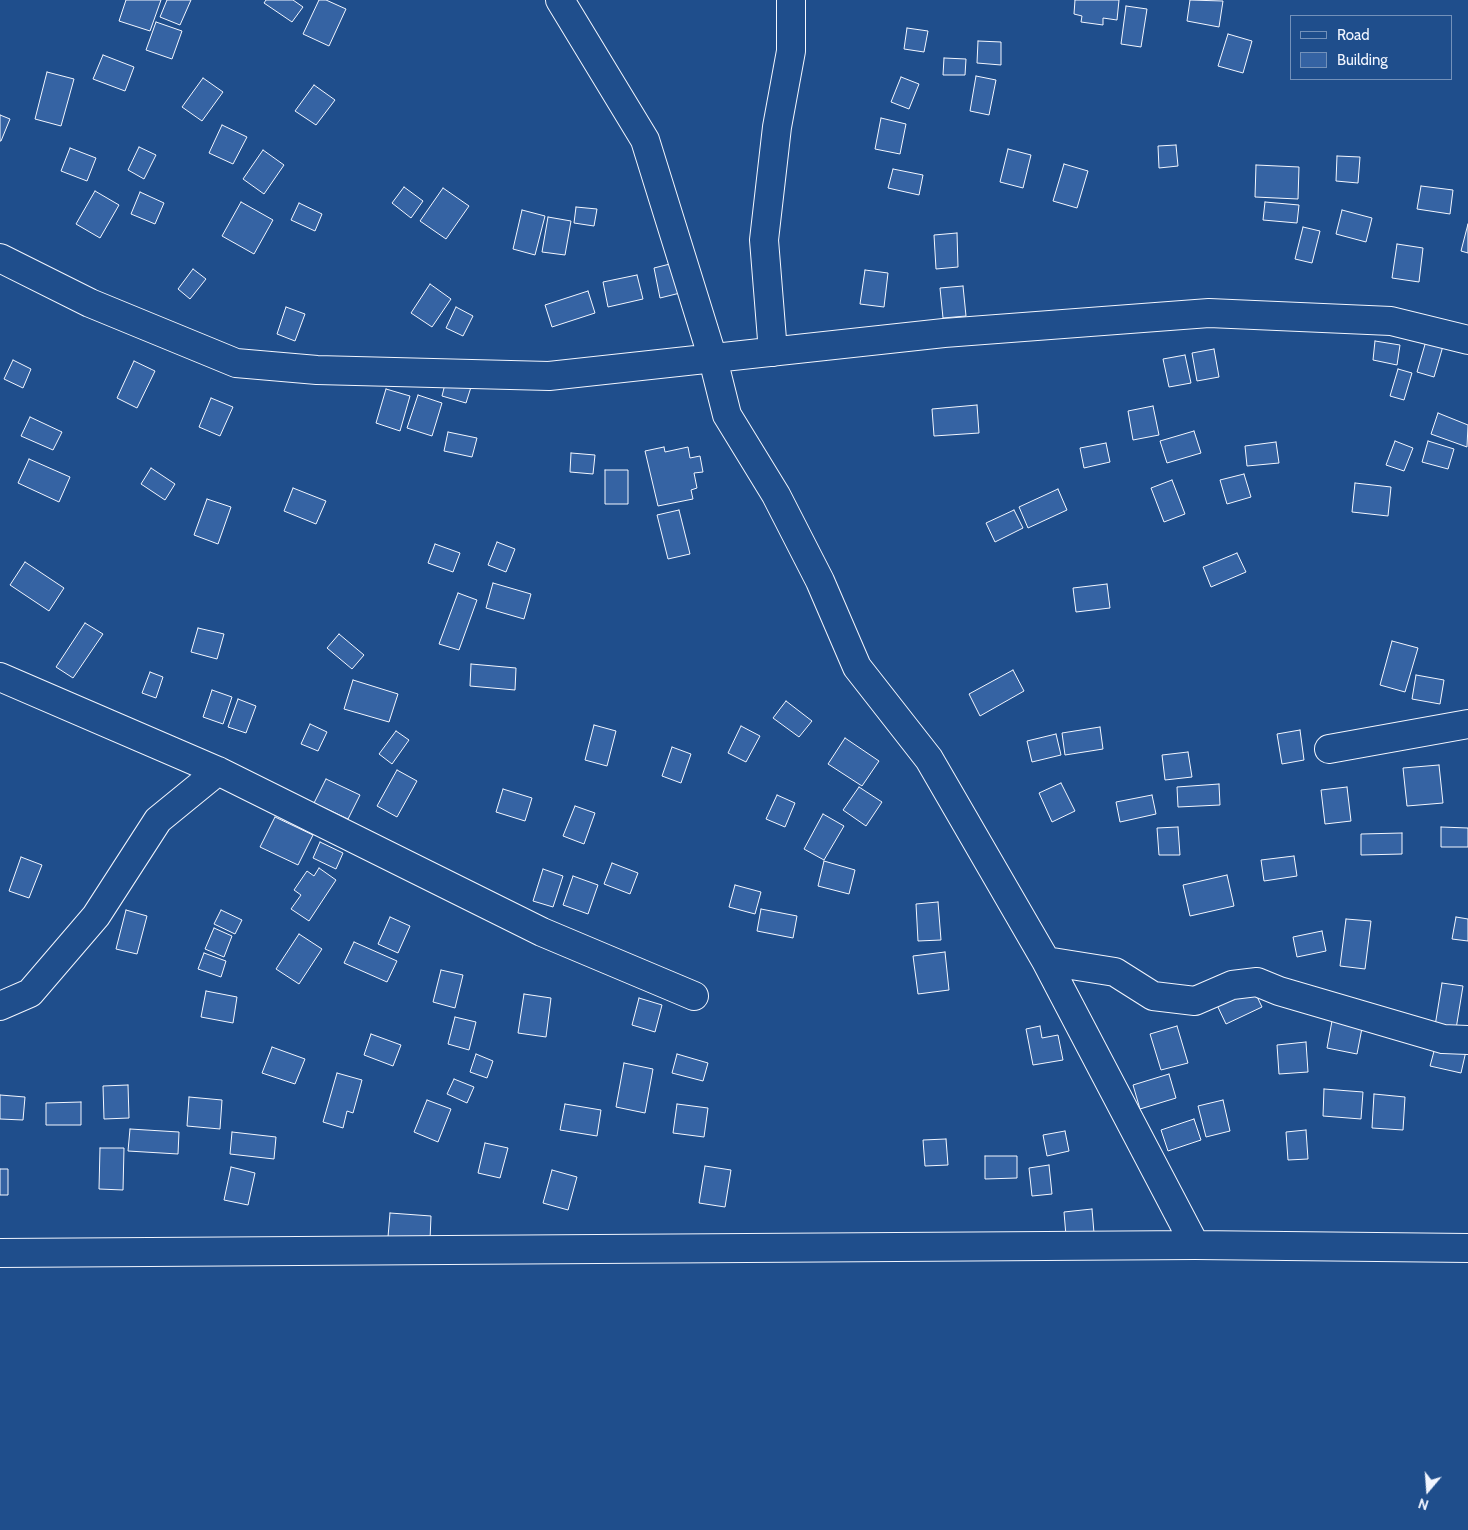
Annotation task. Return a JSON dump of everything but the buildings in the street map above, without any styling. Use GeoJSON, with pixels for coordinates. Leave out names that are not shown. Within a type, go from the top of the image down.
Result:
{"type":"FeatureCollection","features":[{"type":"Feature","properties":{"kind":"street"},"geometry":{"type":"LineString","coordinates":[[560,0],[645,140],[713,359],[727,415],[776,495],[820,581],[857,667],[929,759],[1046,962],[1194,1244]]}},
{"type":"Feature","properties":{"kind":"street"},"geometry":{"type":"LineString","coordinates":[[773,352],[764,240],[777,127],[791,51],[791,0]]}},
{"type":"Feature","properties":{"kind":"street"},"geometry":{"type":"LineString","coordinates":[[0,258],[90,303],[236,364],[317,370],[549,376],[944,333],[1209,313],[1391,321],[1468,340]]}},
{"type":"Feature","properties":{"kind":"street"},"geometry":{"type":"LineString","coordinates":[[0,677],[218,772],[542,932],[694,996]]}},
{"type":"Feature","properties":{"kind":"street"},"geometry":{"type":"LineString","coordinates":[[1328,749],[1468,724]]}},
{"type":"Feature","properties":{"kind":"street"},"geometry":{"type":"LineString","coordinates":[[0,1006],[30,993],[96,916],[158,820],[218,772]]}},
{"type":"Feature","properties":{"kind":"street"},"geometry":{"type":"LineString","coordinates":[[1046,962],[1115,972],[1154,996],[1194,1001],[1232,985],[1257,982],[1279,991],[1443,1039],[1468,1040]]}},
{"type":"Feature","properties":{"kind":"street"},"geometry":{"type":"LineString","coordinates":[[0,1253],[1194,1244],[1468,1248]]}}]}
